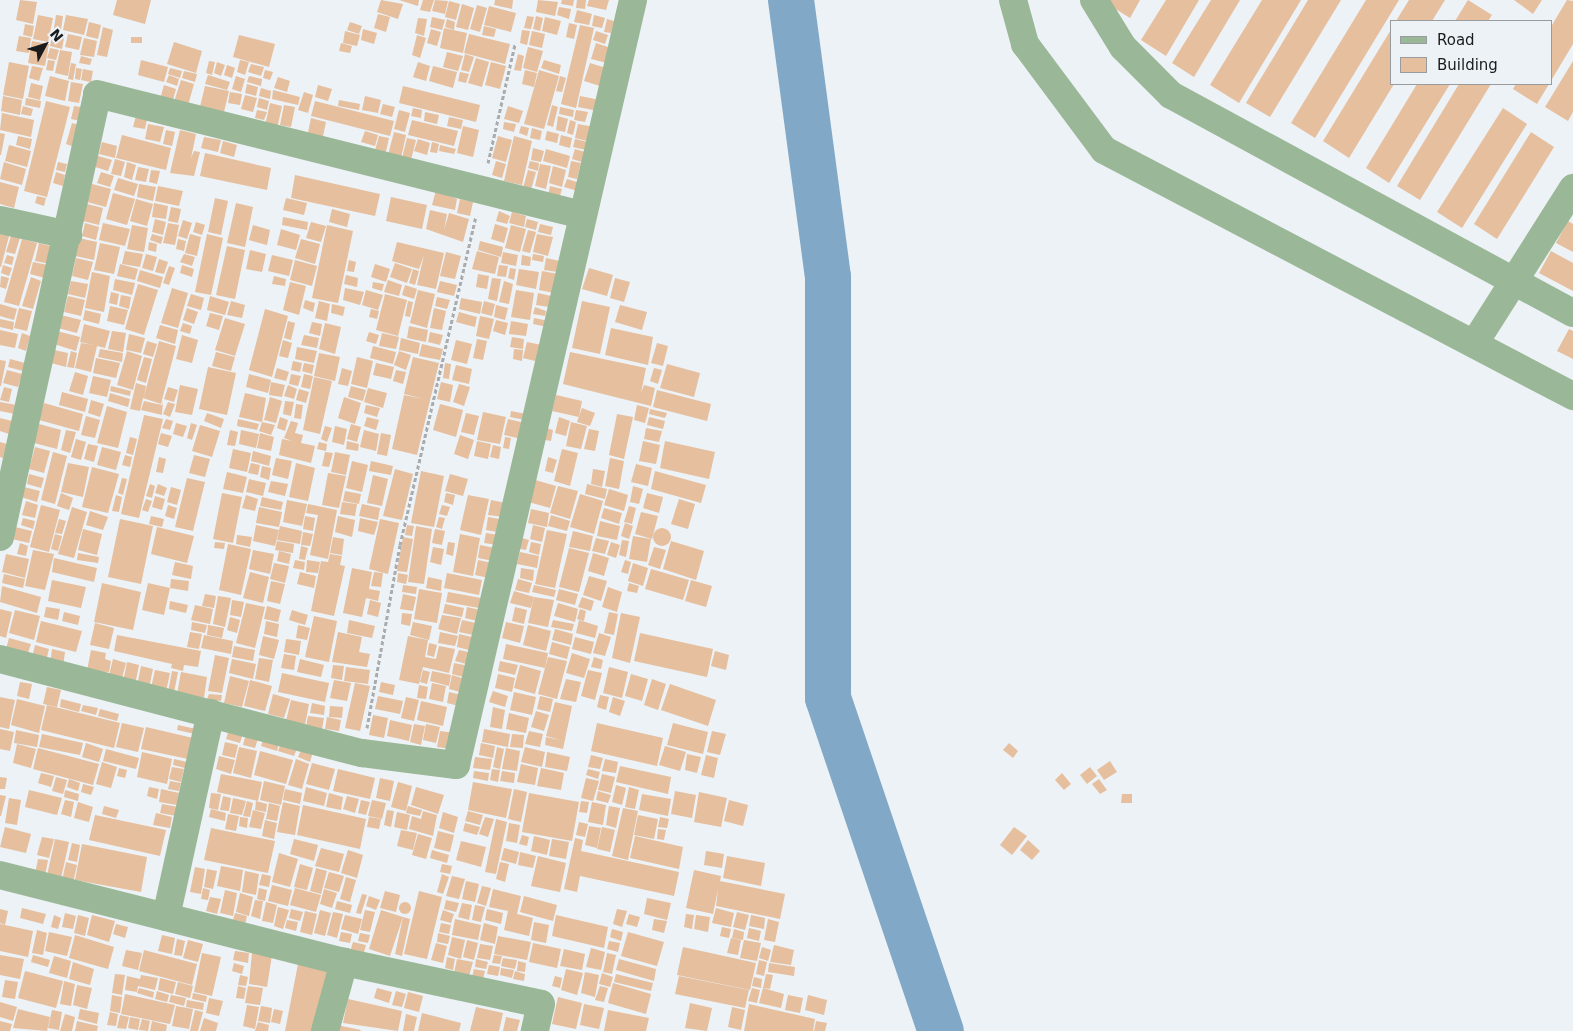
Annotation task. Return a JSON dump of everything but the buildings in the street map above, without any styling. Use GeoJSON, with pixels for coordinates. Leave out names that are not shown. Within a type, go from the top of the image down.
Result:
{"type":"FeatureCollection","features":[{"type":"Feature","properties":{"kind":"street"},"geometry":{"type":"LineString","coordinates":[[0,659],[362,753],[456,765],[633,0]]}},
{"type":"Feature","properties":{"kind":"street"},"geometry":{"type":"LineString","coordinates":[[1013,0],[1025,44],[1104,150],[1573,396]]}},
{"type":"Feature","properties":{"kind":"street"},"geometry":{"type":"LineString","coordinates":[[1094,0],[1123,47],[1171,95],[1512,282],[1573,312]]}},
{"type":"Feature","properties":{"kind":"street"},"geometry":{"type":"LineString","coordinates":[[0,537],[68,235],[97,94],[582,215]]}},
{"type":"Feature","properties":{"kind":"street"},"geometry":{"type":"LineString","coordinates":[[1474,344],[1573,188]]}},
{"type":"Feature","properties":{"kind":"street"},"geometry":{"type":"LineString","coordinates":[[0,220],[68,235]]}},
{"type":"Feature","properties":{"kind":"street"},"geometry":{"type":"LineString","coordinates":[[166,917],[211,713]]}},
{"type":"Feature","properties":{"kind":"street"},"geometry":{"type":"LineString","coordinates":[[0,874],[344,962],[541,1004],[535,1031]]}},
{"type":"Feature","properties":{"kind":"street"},"geometry":{"type":"LineString","coordinates":[[325,1031],[344,962]]}},
{"type":"Feature","properties":{"kind":"path"},"geometry":{"type":"LineString","coordinates":[[362,753],[400,545],[515,44]]}},
{"type":"Feature","properties":{"kind":"waterway"},"geometry":{"type":"LineString","coordinates":[[791,0],[828,277],[828,698],[941,1031]]}}]}
